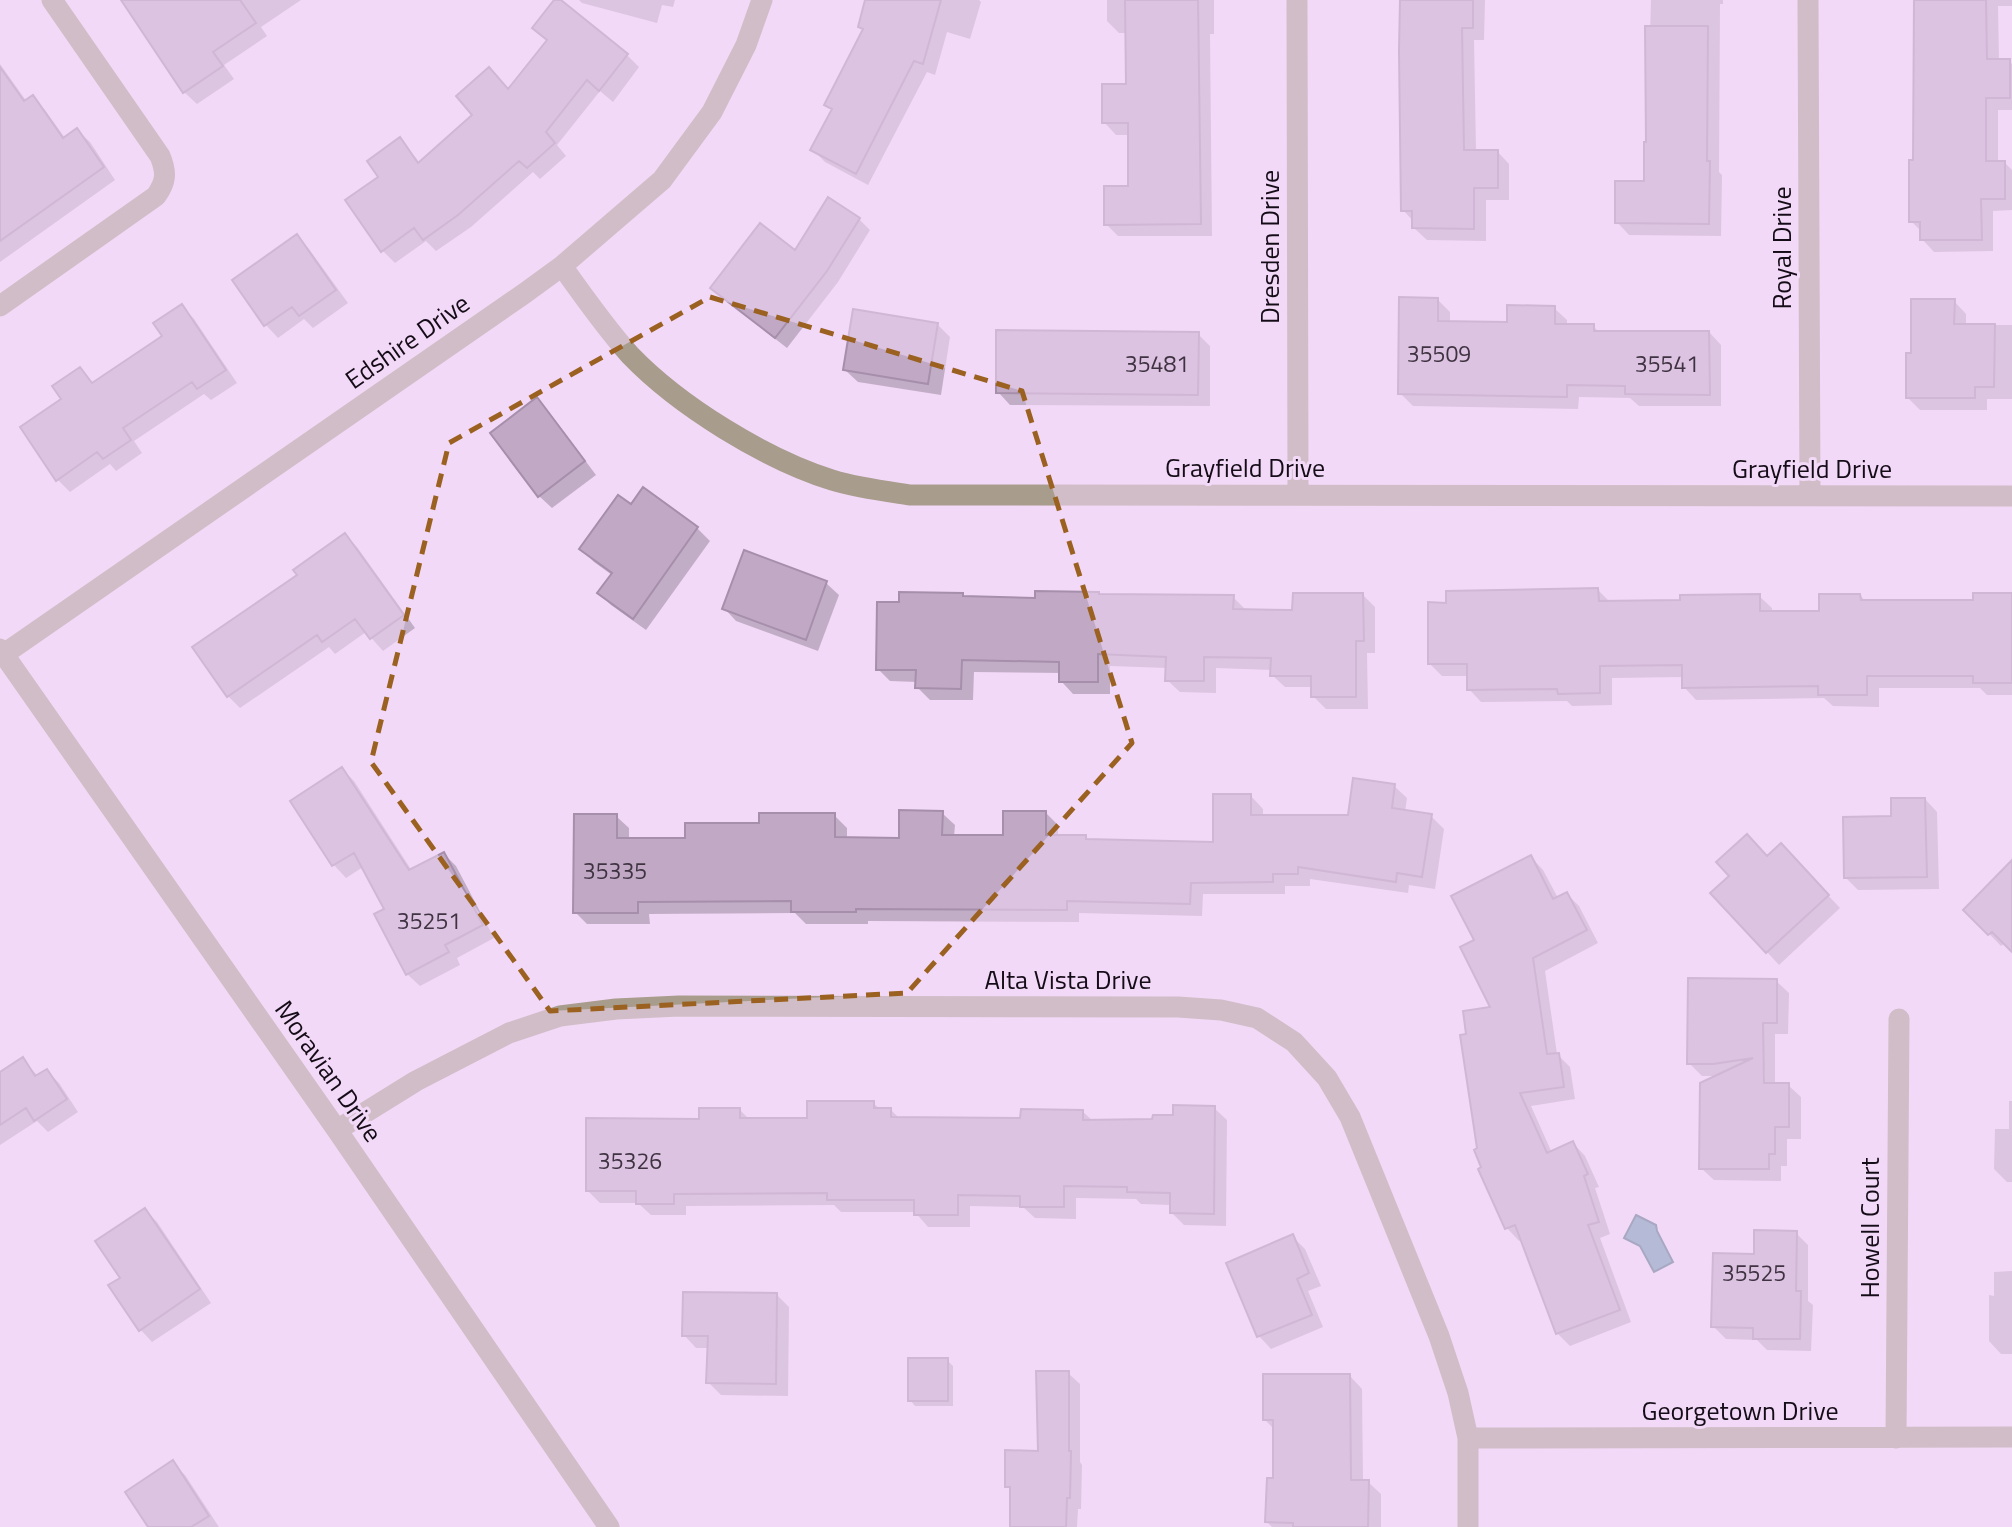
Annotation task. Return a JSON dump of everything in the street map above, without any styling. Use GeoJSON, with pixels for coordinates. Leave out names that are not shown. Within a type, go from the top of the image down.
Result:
{"type":"FeatureCollection","features":[{"type":"Feature","properties":{"kind":"street"},"geometry":{"type":"LineString","coordinates":[[0,306],[156,196],[166,178],[160,156],[51,0]]}},
{"type":"Feature","properties":{"kind":"street","name":"Edshire Drive"},"geometry":{"type":"LineString","coordinates":[[2,652],[562,266],[662,180],[712,112],[746,45],[762,0]]}},
{"type":"Feature","properties":{"kind":"street","name":"Dresden Drive"},"geometry":{"type":"LineString","coordinates":[[1297,0],[1298,495]]}},
{"type":"Feature","properties":{"kind":"street","name":"Royal Drive"},"geometry":{"type":"LineString","coordinates":[[1808,0],[1810,496]]}},
{"type":"Feature","properties":{"kind":"street","name":"Grayfield Drive"},"geometry":{"type":"LineString","coordinates":[[562,266],[601,321],[631,356],[663,386],[721,426],[779,459],[832,480],[871,490],[911,495],[2012,496]]}},
{"type":"Feature","properties":{"kind":"street","name":"Moravian Drive"},"geometry":{"type":"LineString","coordinates":[[2,652],[337,1130],[609,1527]]}},
{"type":"Feature","properties":{"kind":"street","name":"Alta Vista Drive"},"geometry":{"type":"LineString","coordinates":[[337,1130],[416,1081],[509,1033],[560,1016],[616,1009],[679,1006],[1178,1007],[1221,1010],[1257,1018],[1294,1042],[1327,1078],[1349,1117],[1439,1336],[1458,1393],[1468,1438],[1468,1527]]}},
{"type":"Feature","properties":{"kind":"street","name":"Howell Court"},"geometry":{"type":"LineString","coordinates":[[1896,1438],[1899,1020]]}},
{"type":"Feature","properties":{"kind":"street","name":"Georgetown Drive"},"geometry":{"type":"LineString","coordinates":[[1468,1438],[2012,1437]]}},
{"type":"Feature","properties":{"kind":"highlighted area"},"geometry":{"type":"Polygon","coordinates":[[[710,297],[1022,391],[1132,743],[907,993],[550,1011],[371,762],[449,443],[710,297]]]}},
{"type":"Feature","properties":{"kind":"water"},"geometry":{"type":"Polygon","coordinates":[[[1636,1215],[1656,1225],[1673,1262],[1654,1272],[1640,1246],[1624,1238],[1636,1215]]]}},
{"type":"Feature","properties":{"kind":"building"},"geometry":{"type":"Polygon","coordinates":[[[121,0],[240,0],[256,23],[213,52],[223,66],[183,93],[121,0]]]}},
{"type":"Feature","properties":{"kind":"building"},"geometry":{"type":"Polygon","coordinates":[[[554,0],[561,0],[628,54],[599,91],[587,80],[546,132],[555,143],[527,168],[519,161],[458,215],[423,240],[414,228],[381,252],[345,200],[378,177],[367,161],[400,137],[418,163],[472,115],[456,96],[489,67],[508,89],[547,40],[532,28],[554,0]]]}},
{"type":"Feature","properties":{"kind":"building"},"geometry":{"type":"Polygon","coordinates":[[[865,0],[941,0],[923,64],[914,61],[856,174],[810,150],[832,109],[824,105],[863,29],[858,27],[865,0]]]}},
{"type":"Feature","properties":{"kind":"building"},"geometry":{"type":"Polygon","coordinates":[[[1125,0],[1198,0],[1201,224],[1104,225],[1104,186],[1128,186],[1128,123],[1102,123],[1102,84],[1126,84],[1125,0]]]}},
{"type":"Feature","properties":{"kind":"building"},"geometry":{"type":"Polygon","coordinates":[[[1400,0],[1473,0],[1473,28],[1462,28],[1464,150],[1498,150],[1498,188],[1474,188],[1474,229],[1412,228],[1412,211],[1401,211],[1400,0]]]}},
{"type":"Feature","properties":{"kind":"building"},"geometry":{"type":"Polygon","coordinates":[[[1914,0],[1986,0],[1987,59],[2010,59],[2010,98],[1986,98],[1986,161],[2005,161],[2005,199],[1981,199],[1982,240],[1920,240],[1920,222],[1909,222],[1909,160],[1913,160],[1914,0]]]}},
{"type":"Feature","properties":{"kind":"building"},"geometry":{"type":"Polygon","coordinates":[[[1645,26],[1708,26],[1709,224],[1615,223],[1615,181],[1644,181],[1645,26]]]}},
{"type":"Feature","properties":{"kind":"building"},"geometry":{"type":"Polygon","coordinates":[[[0,67],[24,101],[33,95],[63,138],[77,128],[104,167],[0,241],[0,67]]]}},
{"type":"Feature","properties":{"kind":"building"},"geometry":{"type":"Polygon","coordinates":[[[828,197],[860,218],[827,271],[775,338],[710,288],[760,223],[795,250],[828,197]]]}},
{"type":"Feature","properties":{"kind":"building"},"geometry":{"type":"Polygon","coordinates":[[[297,234],[336,290],[299,316],[292,307],[264,326],[232,280],[297,234]]]}},
{"type":"Feature","properties":{"kind":"building"},"geometry":{"type":"Polygon","coordinates":[[[1399,297],[1438,298],[1438,321],[1507,322],[1507,305],[1555,306],[1555,324],[1594,324],[1594,331],[1709,331],[1710,395],[1625,394],[1625,386],[1567,385],[1567,397],[1398,394],[1399,297]]]}},
{"type":"Feature","properties":{"kind":"building"},"geometry":{"type":"Polygon","coordinates":[[[1911,299],[1955,299],[1954,324],[1995,324],[1994,387],[1975,387],[1975,398],[1906,398],[1906,353],[1911,353],[1911,299]]]}},
{"type":"Feature","properties":{"kind":"building"},"geometry":{"type":"Polygon","coordinates":[[[182,304],[226,370],[197,389],[192,382],[123,428],[131,440],[103,459],[97,452],[56,481],[20,427],[61,399],[52,386],[80,367],[92,383],[162,336],[153,323],[182,304]]]}},
{"type":"Feature","properties":{"kind":"building"},"geometry":{"type":"Polygon","coordinates":[[[853,309],[938,323],[928,384],[843,370],[853,309]]]}},
{"type":"Feature","properties":{"kind":"building"},"geometry":{"type":"Polygon","coordinates":[[[996,330],[1199,332],[1198,395],[996,393],[996,330]]]}},
{"type":"Feature","properties":{"kind":"building"},"geometry":{"type":"Polygon","coordinates":[[[537,397],[585,461],[538,497],[490,433],[537,397]]]}},
{"type":"Feature","properties":{"kind":"building"},"geometry":{"type":"Polygon","coordinates":[[[643,487],[698,527],[633,619],[597,593],[612,573],[579,549],[618,495],[631,504],[643,487]]]}},
{"type":"Feature","properties":{"kind":"building"},"geometry":{"type":"Polygon","coordinates":[[[345,533],[404,615],[370,639],[355,619],[322,642],[317,635],[227,697],[192,647],[297,575],[293,570],[345,533]]]}},
{"type":"Feature","properties":{"kind":"building"},"geometry":{"type":"Polygon","coordinates":[[[744,550],[827,581],[806,640],[722,609],[744,550]]]}},
{"type":"Feature","properties":{"kind":"building"},"geometry":{"type":"Polygon","coordinates":[[[1598,588],[1599,601],[1680,600],[1680,595],[1760,594],[1760,611],[1819,611],[1819,594],[1860,594],[1861,600],[1973,600],[1973,593],[2012,593],[2012,683],[1973,683],[1973,676],[1867,676],[1867,695],[1818,695],[1818,686],[1682,688],[1682,665],[1600,666],[1600,693],[1558,694],[1557,689],[1467,690],[1467,664],[1428,664],[1428,602],[1446,603],[1446,591],[1598,588]]]}},
{"type":"Feature","properties":{"kind":"building"},"geometry":{"type":"Polygon","coordinates":[[[1035,591],[1234,595],[1233,609],[1292,610],[1293,593],[1363,593],[1364,641],[1356,641],[1356,697],[1311,697],[1311,676],[1270,676],[1271,658],[1204,657],[1204,681],[1165,681],[1166,657],[1098,654],[1098,682],[1059,682],[1059,662],[962,660],[961,689],[915,688],[916,670],[876,670],[877,602],[899,602],[899,592],[1035,598],[1035,591]]]}},
{"type":"Feature","properties":{"kind":"building"},"geometry":{"type":"Polygon","coordinates":[[[342,767],[409,870],[444,852],[483,925],[445,945],[449,952],[406,975],[374,914],[384,909],[354,853],[332,866],[290,801],[342,767]]]}},
{"type":"Feature","properties":{"kind":"building"},"geometry":{"type":"Polygon","coordinates":[[[1353,778],[1395,784],[1392,808],[1432,814],[1422,877],[1397,873],[1396,882],[1298,867],[1298,874],[1273,874],[1273,882],[1191,883],[1190,904],[1067,901],[1067,910],[856,909],[856,912],[791,912],[791,901],[638,902],[638,913],[573,913],[574,814],[617,814],[617,838],[685,838],[685,823],[759,823],[759,813],[835,813],[835,837],[899,838],[899,810],[943,811],[942,835],[1003,835],[1003,811],[1046,811],[1046,835],[1086,835],[1086,839],[1213,842],[1213,794],[1251,794],[1251,815],[1348,815],[1353,778]]]}},
{"type":"Feature","properties":{"kind":"building"},"geometry":{"type":"Polygon","coordinates":[[[1891,798],[1925,798],[1927,877],[1844,878],[1843,817],[1891,816],[1891,798]]]}},
{"type":"Feature","properties":{"kind":"building"},"geometry":{"type":"Polygon","coordinates":[[[1747,834],[1767,856],[1781,843],[1829,895],[1766,953],[1710,893],[1729,876],[1716,862],[1747,834]]]}},
{"type":"Feature","properties":{"kind":"building"},"geometry":{"type":"Polygon","coordinates":[[[1531,855],[1553,899],[1567,892],[1587,930],[1533,958],[1547,1054],[1559,1053],[1564,1087],[1520,1093],[1547,1153],[1573,1141],[1588,1174],[1584,1176],[1599,1222],[1588,1225],[1620,1310],[1556,1334],[1515,1225],[1505,1229],[1478,1169],[1481,1167],[1474,1150],[1477,1148],[1460,1035],[1466,1034],[1463,1011],[1490,1007],[1460,947],[1474,940],[1451,896],[1531,855]]]}},
{"type":"Feature","properties":{"kind":"building"},"geometry":{"type":"Polygon","coordinates":[[[2012,860],[2012,952],[1992,932],[1988,935],[1963,910],[2012,860]]]}},
{"type":"Feature","properties":{"kind":"building"},"geometry":{"type":"Polygon","coordinates":[[[1688,978],[1777,979],[1777,1023],[1763,1023],[1764,1083],[1789,1083],[1789,1127],[1775,1127],[1775,1154],[1769,1154],[1769,1169],[1699,1169],[1700,1083],[1753,1058],[1713,1064],[1687,1064],[1688,978]]]}},
{"type":"Feature","properties":{"kind":"building"},"geometry":{"type":"Polygon","coordinates":[[[23,1057],[35,1076],[47,1069],[67,1099],[34,1121],[26,1108],[0,1125],[0,1072],[23,1057]]]}},
{"type":"Feature","properties":{"kind":"building"},"geometry":{"type":"Polygon","coordinates":[[[807,1101],[874,1101],[874,1108],[891,1108],[891,1117],[1020,1118],[1021,1109],[1083,1110],[1083,1120],[1152,1119],[1153,1115],[1173,1115],[1173,1105],[1215,1106],[1214,1214],[1170,1213],[1170,1193],[1127,1192],[1127,1187],[1064,1186],[1064,1207],[1020,1207],[1020,1196],[958,1195],[958,1215],[914,1215],[914,1200],[827,1200],[827,1193],[674,1194],[674,1204],[636,1204],[636,1191],[586,1191],[586,1118],[699,1119],[699,1108],[740,1108],[740,1118],[807,1118],[807,1101]]]}},
{"type":"Feature","properties":{"kind":"building"},"geometry":{"type":"Polygon","coordinates":[[[145,1208],[200,1289],[139,1331],[108,1285],[120,1278],[95,1241],[145,1208]]]}},
{"type":"Feature","properties":{"kind":"building"},"geometry":{"type":"Polygon","coordinates":[[[1754,1230],[1797,1231],[1796,1291],[1801,1291],[1800,1339],[1753,1339],[1753,1328],[1711,1327],[1713,1253],[1754,1254],[1754,1230]]]}},
{"type":"Feature","properties":{"kind":"building"},"geometry":{"type":"Polygon","coordinates":[[[1293,1234],[1309,1273],[1297,1279],[1312,1315],[1257,1337],[1226,1263],[1293,1234]]]}},
{"type":"Feature","properties":{"kind":"building"},"geometry":{"type":"Polygon","coordinates":[[[683,1292],[777,1293],[776,1384],[706,1383],[708,1336],[682,1336],[683,1292]]]}},
{"type":"Feature","properties":{"kind":"building"},"geometry":{"type":"Polygon","coordinates":[[[908,1358],[948,1358],[948,1401],[908,1401],[908,1358]]]}},
{"type":"Feature","properties":{"kind":"building"},"geometry":{"type":"Polygon","coordinates":[[[1036,1371],[1069,1371],[1071,1451],[1066,1527],[1010,1527],[1010,1487],[1005,1487],[1005,1450],[1038,1451],[1036,1371]]]}},
{"type":"Feature","properties":{"kind":"building"},"geometry":{"type":"Polygon","coordinates":[[[1263,1374],[1350,1374],[1351,1480],[1369,1480],[1368,1527],[1293,1527],[1293,1523],[1265,1522],[1267,1478],[1273,1478],[1273,1420],[1263,1420],[1263,1374]]]}},
{"type":"Feature","properties":{"kind":"building"},"geometry":{"type":"Polygon","coordinates":[[[173,1460],[209,1516],[191,1527],[148,1527],[125,1492],[173,1460]]]}}]}
